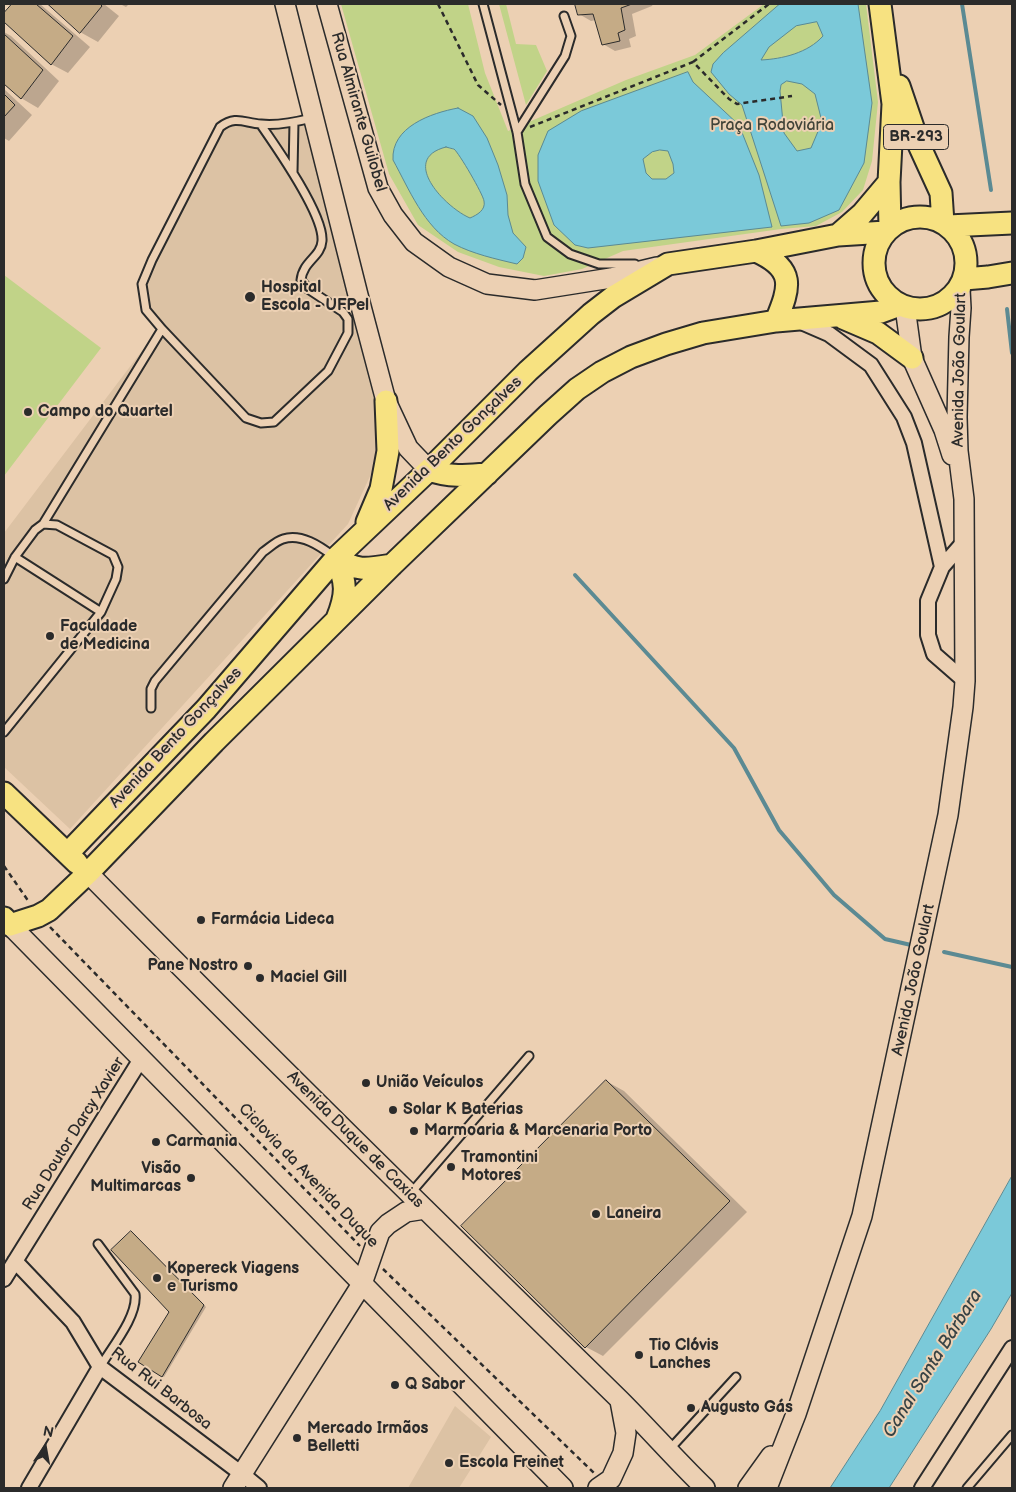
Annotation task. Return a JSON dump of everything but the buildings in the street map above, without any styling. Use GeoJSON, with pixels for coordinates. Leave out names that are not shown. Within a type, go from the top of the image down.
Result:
{"type":"FeatureCollection","features":[{"type":"Feature","properties":{"kind":"main road"},"geometry":{"type":"LineString","coordinates":[[285,4],[386,401],[408,448],[429,470],[440,474],[452,475],[470,476],[487,474]]}},
{"type":"Feature","properties":{"kind":"main road","name":"Rua Almirante Guilobel"},"geometry":{"type":"LineString","coordinates":[[327,4],[378,188],[393,216],[414,242],[449,267],[487,284],[535,290],[611,278],[668,264]]}},
{"type":"Feature","properties":{"kind":"main road","name":"BR-293"},"geometry":{"type":"LineString","coordinates":[[880,4],[893,104],[888,230],[877,247],[874,264],[877,281],[886,295],[903,306]]}},
{"type":"Feature","properties":{"kind":"main road","name":"BR-293"},"geometry":{"type":"LineString","coordinates":[[887,50],[919,144],[941,193],[946,225]]}},
{"type":"Feature","properties":{"kind":"main road"},"geometry":{"type":"LineString","coordinates":[[838,235],[862,214],[889,182]]}},
{"type":"Feature","properties":{"kind":"main road"},"geometry":{"type":"LineString","coordinates":[[941,193],[968,215],[990,224]]}},
{"type":"Feature","properties":{"kind":"main road","name":"Avenida Bento Gonçalves"},"geometry":{"type":"LineString","coordinates":[[63,849],[206,709],[336,558],[364,529],[429,470],[528,371],[591,314],[613,297],[668,264],[756,251],[838,235],[888,230],[902,221],[916,217],[930,218],[946,225],[1012,223]]}},
{"type":"Feature","properties":{"kind":"main road","name":"Avenida João Goulart"},"geometry":{"type":"LineString","coordinates":[[784,1446],[862,1216],[948,815],[963,707],[965,681],[964,499],[958,434],[958,380],[962,284],[967,260],[961,241],[946,225]]}},
{"type":"Feature","properties":{"kind":"main road"},"geometry":{"type":"LineString","coordinates":[[756,251],[772,258],[782,270],[788,284],[786,296],[776,322]]}},
{"type":"Feature","properties":{"kind":"main road"},"geometry":{"type":"LineString","coordinates":[[962,284],[1012,273]]}},
{"type":"Feature","properties":{"kind":"main road","name":"Avenida Bento Gonçalves"},"geometry":{"type":"LineString","coordinates":[[7,922],[38,916],[49,910],[88,873],[214,742],[392,565],[548,415],[577,389],[602,372],[631,357],[703,333],[776,322],[881,312],[903,306],[920,310],[936,307],[949,300],[962,284]]}},
{"type":"Feature","properties":{"kind":"main road","name":"Avenida João Goulart"},"geometry":{"type":"LineString","coordinates":[[903,306],[912,358],[944,430],[964,499]]}},
{"type":"Feature","properties":{"kind":"main road"},"geometry":{"type":"LineString","coordinates":[[838,317],[855,322],[878,333],[912,358]]}},
{"type":"Feature","properties":{"kind":"main road"},"geometry":{"type":"LineString","coordinates":[[364,529],[381,489],[388,451],[386,401]]}},
{"type":"Feature","properties":{"kind":"main road"},"geometry":{"type":"LineString","coordinates":[[336,558],[348,566],[361,569],[392,565]]}},
{"type":"Feature","properties":{"kind":"main road"},"geometry":{"type":"LineString","coordinates":[[336,558],[343,574],[345,586],[344,602],[336,621]]}},
{"type":"Feature","properties":{"kind":"main road","name":"Avenida Duque de Caxias"},"geometry":{"type":"LineString","coordinates":[[4,792],[620,1401],[705,1488]]}},
{"type":"Feature","properties":{"kind":"main road"},"geometry":{"type":"LineString","coordinates":[[63,849],[65,870],[63,897]]}},
{"type":"Feature","properties":{"kind":"main road"},"geometry":{"type":"LineString","coordinates":[[7,922],[563,1488]]}},
{"type":"Feature","properties":{"kind":"main road"},"geometry":{"type":"LineString","coordinates":[[238,1481],[362,1284],[380,1232],[406,1212],[425,1209]]}},
{"type":"Feature","properties":{"kind":"main road"},"geometry":{"type":"LineString","coordinates":[[601,1486],[611,1479],[623,1453],[626,1433],[620,1401]]}},
{"type":"Feature","properties":{"kind":"main road"},"geometry":{"type":"LineString","coordinates":[[748,1488],[771,1456],[796,1414]]}},
{"type":"Feature","properties":{"kind":"main road"},"geometry":{"type":"LineString","coordinates":[[767,1488],[784,1446]]}},
{"type":"Feature","properties":{"kind":"main road"},"geometry":{"type":"LineString","coordinates":[[772,1488],[784,1446]]}},
{"type":"Feature","properties":{"kind":"main road"},"geometry":{"type":"LineString","coordinates":[[781,1488],[784,1446]]}},
{"type":"Feature","properties":{"kind":"street"},"geometry":{"type":"LineString","coordinates":[[798,321],[829,334],[871,365],[904,416],[914,444],[942,567]]}},
{"type":"Feature","properties":{"kind":"street"},"geometry":{"type":"LineString","coordinates":[[963,543],[942,567],[928,601],[928,635],[934,654],[965,681]]}},
{"type":"Feature","properties":{"kind":"street","name":"Rua Doutor Darcy Xavier"},"geometry":{"type":"LineString","coordinates":[[4,1279],[141,1059]]}},
{"type":"Feature","properties":{"kind":"street","name":"Rua Rui Barbosa"},"geometry":{"type":"LineString","coordinates":[[15,1261],[74,1322],[100,1366],[238,1481],[259,1488]]}},
{"type":"Feature","properties":{"kind":"street"},"geometry":{"type":"LineString","coordinates":[[922,1488],[1012,1348]]}},
{"type":"Feature","properties":{"kind":"street"},"geometry":{"type":"LineString","coordinates":[[29,1488],[100,1366]]}},
{"type":"Feature","properties":{"kind":"lane"},"geometry":{"type":"LineString","coordinates":[[483,4],[518,132],[525,184],[547,236],[570,254],[599,264],[668,264]]}},
{"type":"Feature","properties":{"kind":"lane"},"geometry":{"type":"LineString","coordinates":[[518,132],[565,56],[571,36],[564,16]]}},
{"type":"Feature","properties":{"kind":"lane"},"geometry":{"type":"LineString","coordinates":[[262,124],[293,172],[321,225],[322,241],[320,250],[302,270],[301,280],[308,289],[343,312],[348,319],[348,333],[328,371],[274,422],[261,422],[246,418],[146,310],[142,284],[152,260],[220,127],[227,121],[237,120],[262,124],[294,122],[314,118]]}},
{"type":"Feature","properties":{"kind":"lane"},"geometry":{"type":"LineString","coordinates":[[293,172],[294,122]]}},
{"type":"Feature","properties":{"kind":"lane"},"geometry":{"type":"LineString","coordinates":[[4,579],[15,557],[35,530],[43,524],[162,329]]}},
{"type":"Feature","properties":{"kind":"lane"},"geometry":{"type":"LineString","coordinates":[[4,732],[101,612],[116,579],[118,566],[113,555],[57,525],[43,524]]}},
{"type":"Feature","properties":{"kind":"lane"},"geometry":{"type":"LineString","coordinates":[[151,708],[151,689],[155,681],[263,552],[282,539],[298,538],[318,544],[336,558]]}},
{"type":"Feature","properties":{"kind":"lane"},"geometry":{"type":"LineString","coordinates":[[15,557],[101,612]]}},
{"type":"Feature","properties":{"kind":"lane"},"geometry":{"type":"LineString","coordinates":[[410,1194],[529,1056]]}},
{"type":"Feature","properties":{"kind":"lane"},"geometry":{"type":"LineString","coordinates":[[98,1244],[135,1294],[136,1303],[133,1315],[100,1366]]}},
{"type":"Feature","properties":{"kind":"lane"},"geometry":{"type":"LineString","coordinates":[[668,1452],[736,1377]]}},
{"type":"Feature","properties":{"kind":"lane"},"geometry":{"type":"LineString","coordinates":[[967,1488],[1012,1435]]}},
{"type":"Feature","properties":{"kind":"path"},"geometry":{"type":"LineString","coordinates":[[438,4],[478,85],[513,116]]}},
{"type":"Feature","properties":{"kind":"path"},"geometry":{"type":"LineString","coordinates":[[518,132],[693,62],[769,4]]}},
{"type":"Feature","properties":{"kind":"path"},"geometry":{"type":"LineString","coordinates":[[693,62],[729,99],[737,104],[792,96]]}},
{"type":"Feature","properties":{"kind":"path","name":"Ciclovia da Avenida Duque"},"geometry":{"type":"LineString","coordinates":[[4,866],[38,916],[370,1257],[601,1486]]}},
{"type":"Feature","properties":{"kind":"shaded area"},"geometry":{"type":"Polygon","coordinates":[[[310,118],[380,399],[377,461],[348,524],[70,829],[4,767],[4,533],[160,327],[146,310],[142,284],[220,127],[227,121],[262,124],[310,118]]]}},
{"type":"Feature","properties":{"kind":"shaded area","name":"Escola Freinet"},"geometry":{"type":"Polygon","coordinates":[[[455,1406],[491,1437],[459,1488],[408,1488],[455,1406]]]}},
{"type":"Feature","properties":{"kind":"green space","name":"Praça Rodoviária"},"geometry":{"type":"Polygon","coordinates":[[[341,4],[468,4],[485,73],[508,131],[626,80],[695,55],[764,4],[866,4],[878,102],[872,161],[863,190],[842,212],[816,226],[781,229],[623,251],[582,269],[544,276],[499,267],[458,252],[418,225],[389,174],[341,4]]]}},
{"type":"Feature","properties":{"kind":"green space"},"geometry":{"type":"Polygon","coordinates":[[[499,4],[506,4],[516,44],[536,45],[547,71],[526,105],[499,4]]]}},
{"type":"Feature","properties":{"kind":"green space","name":"Campo do Quartel"},"geometry":{"type":"Polygon","coordinates":[[[4,275],[101,348],[4,476],[4,275]]]}},
{"type":"Feature","properties":{"kind":"water"},"geometry":{"type":"Polygon","coordinates":[[[780,4],[858,4],[872,103],[864,163],[839,210],[809,223],[781,226],[742,105],[729,94],[711,72],[713,64],[723,53],[780,4]],[[817,22],[796,26],[769,47],[761,60],[794,54],[810,47],[823,36],[817,22]],[[787,81],[781,85],[780,91],[784,133],[797,151],[811,148],[822,122],[815,94],[802,84],[787,81]]]}},
{"type":"Feature","properties":{"kind":"water"},"geometry":{"type":"Polygon","coordinates":[[[688,72],[693,82],[739,125],[759,175],[772,227],[588,248],[575,245],[554,225],[538,181],[538,155],[548,131],[581,111],[688,72]],[[668,151],[652,152],[643,159],[646,173],[652,179],[666,179],[674,173],[668,151]]]}},
{"type":"Feature","properties":{"kind":"water"},"geometry":{"type":"Polygon","coordinates":[[[458,108],[473,116],[487,138],[507,195],[508,215],[513,233],[526,247],[523,258],[517,264],[469,251],[443,237],[418,206],[393,160],[394,148],[406,130],[425,118],[458,108]],[[446,147],[432,153],[426,162],[426,172],[439,194],[460,213],[470,218],[478,214],[484,207],[483,197],[457,152],[446,147]]]}},
{"type":"Feature","properties":{"kind":"water","name":"Canal Santa Bárbara"},"geometry":{"type":"Polygon","coordinates":[[[1012,1176],[1012,1293],[991,1329],[889,1488],[830,1488],[880,1411],[1012,1176]]]}},
{"type":"Feature","properties":{"kind":"waterway"},"geometry":{"type":"LineString","coordinates":[[962,4],[991,190]]}},
{"type":"Feature","properties":{"kind":"waterway"},"geometry":{"type":"LineString","coordinates":[[1007,309],[1012,353]]}},
{"type":"Feature","properties":{"kind":"waterway"},"geometry":{"type":"LineString","coordinates":[[575,575],[734,748],[779,830],[834,895],[885,939],[911,945]]}},
{"type":"Feature","properties":{"kind":"waterway"},"geometry":{"type":"LineString","coordinates":[[944,952],[1012,967]]}},
{"type":"Feature","properties":{"kind":"place","name":"Hospital Escola - UFPel"},"geometry":{"type":"Point","coordinates":[250,297]}},
{"type":"Feature","properties":{"kind":"place","name":"Campo do Quartel"},"geometry":{"type":"Point","coordinates":[28,412]}},
{"type":"Feature","properties":{"kind":"place","name":"Faculdade de Medicina"},"geometry":{"type":"Point","coordinates":[50,636]}},
{"type":"Feature","properties":{"kind":"place","name":"Farmácia Lideca"},"geometry":{"type":"Point","coordinates":[201,920]}},
{"type":"Feature","properties":{"kind":"place","name":"Pane Nostro"},"geometry":{"type":"Point","coordinates":[248,966]}},
{"type":"Feature","properties":{"kind":"place","name":"Maciel Gill"},"geometry":{"type":"Point","coordinates":[260,978]}},
{"type":"Feature","properties":{"kind":"place","name":"União Veículos"},"geometry":{"type":"Point","coordinates":[366,1083]}},
{"type":"Feature","properties":{"kind":"place","name":"Solar K Baterias"},"geometry":{"type":"Point","coordinates":[393,1110]}},
{"type":"Feature","properties":{"kind":"place","name":"Marmoaria & Marcenaria Porto"},"geometry":{"type":"Point","coordinates":[414,1131]}},
{"type":"Feature","properties":{"kind":"place","name":"Carmania"},"geometry":{"type":"Point","coordinates":[156,1142]}},
{"type":"Feature","properties":{"kind":"place","name":"Tramontini Motores"},"geometry":{"type":"Point","coordinates":[451,1167]}},
{"type":"Feature","properties":{"kind":"place","name":"Visão Multimarcas"},"geometry":{"type":"Point","coordinates":[191,1178]}},
{"type":"Feature","properties":{"kind":"place","name":"Laneira"},"geometry":{"type":"Point","coordinates":[596,1214]}},
{"type":"Feature","properties":{"kind":"place","name":"Kopereck Viagens e Turismo"},"geometry":{"type":"Point","coordinates":[157,1278]}},
{"type":"Feature","properties":{"kind":"place","name":"Tio Clóvis Lanches"},"geometry":{"type":"Point","coordinates":[639,1355]}},
{"type":"Feature","properties":{"kind":"place","name":"Q Sabor"},"geometry":{"type":"Point","coordinates":[395,1385]}},
{"type":"Feature","properties":{"kind":"place","name":"Augusto Gás"},"geometry":{"type":"Point","coordinates":[691,1408]}},
{"type":"Feature","properties":{"kind":"place","name":"Mercado Irmãos Belletti"},"geometry":{"type":"Point","coordinates":[297,1438]}},
{"type":"Feature","properties":{"kind":"place","name":"Escola Freinet"},"geometry":{"type":"Point","coordinates":[449,1463]}}]}
